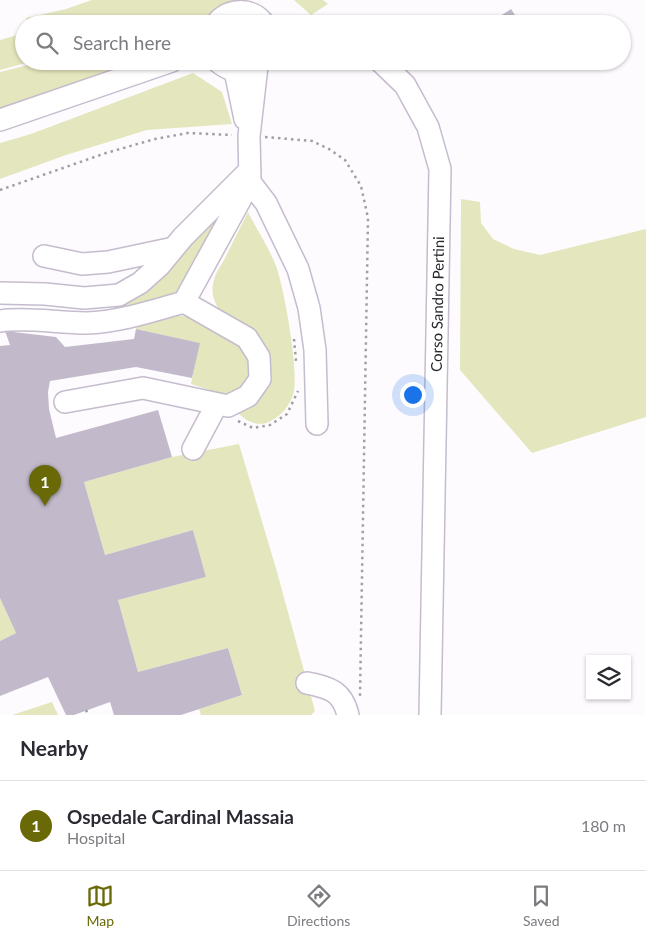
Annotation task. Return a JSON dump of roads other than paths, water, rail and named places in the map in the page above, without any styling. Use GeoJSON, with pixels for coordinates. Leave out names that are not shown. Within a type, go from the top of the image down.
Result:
{"type":"FeatureCollection","features":[{"type":"Feature","properties":{"kind":"street"},"geometry":{"type":"LineString","coordinates":[[226,15],[236,11],[255,15]]}},
{"type":"Feature","properties":{"kind":"street"},"geometry":{"type":"LineString","coordinates":[[0,120],[146,70]]}},
{"type":"Feature","properties":{"kind":"street"},"geometry":{"type":"LineString","coordinates":[[223,70],[249,136]]}},
{"type":"Feature","properties":{"kind":"street"},"geometry":{"type":"LineString","coordinates":[[259,70],[249,136],[250,176],[266,204],[298,270],[309,308],[315,350],[317,424]]}},
{"type":"Feature","properties":{"kind":"street","name":"Corso Sandro Pertini"},"geometry":{"type":"LineString","coordinates":[[389,70],[405,85],[428,127],[440,169],[430,715]]}},
{"type":"Feature","properties":{"kind":"street"},"geometry":{"type":"LineString","coordinates":[[0,293],[45,294],[84,298],[119,295],[140,283],[159,266],[174,248],[250,176]]}},
{"type":"Feature","properties":{"kind":"street"},"geometry":{"type":"LineString","coordinates":[[184,302],[250,176]]}},
{"type":"Feature","properties":{"kind":"street"},"geometry":{"type":"LineString","coordinates":[[44,256],[82,264],[108,262],[174,248]]}},
{"type":"Feature","properties":{"kind":"street"},"geometry":{"type":"LineString","coordinates":[[0,321],[86,323],[124,319],[184,302],[247,338],[259,357],[260,379],[248,396],[228,406],[143,388],[64,402]]}},
{"type":"Feature","properties":{"kind":"street"},"geometry":{"type":"LineString","coordinates":[[193,449],[217,404]]}},
{"type":"Feature","properties":{"kind":"street"},"geometry":{"type":"LineString","coordinates":[[307,682],[330,689],[345,703],[348,715]]}},
{"type":"Feature","properties":{"kind":"place","name":"Ospedale Cardinal Massaia"},"geometry":{"type":"Point","coordinates":[45,506]}}]}
